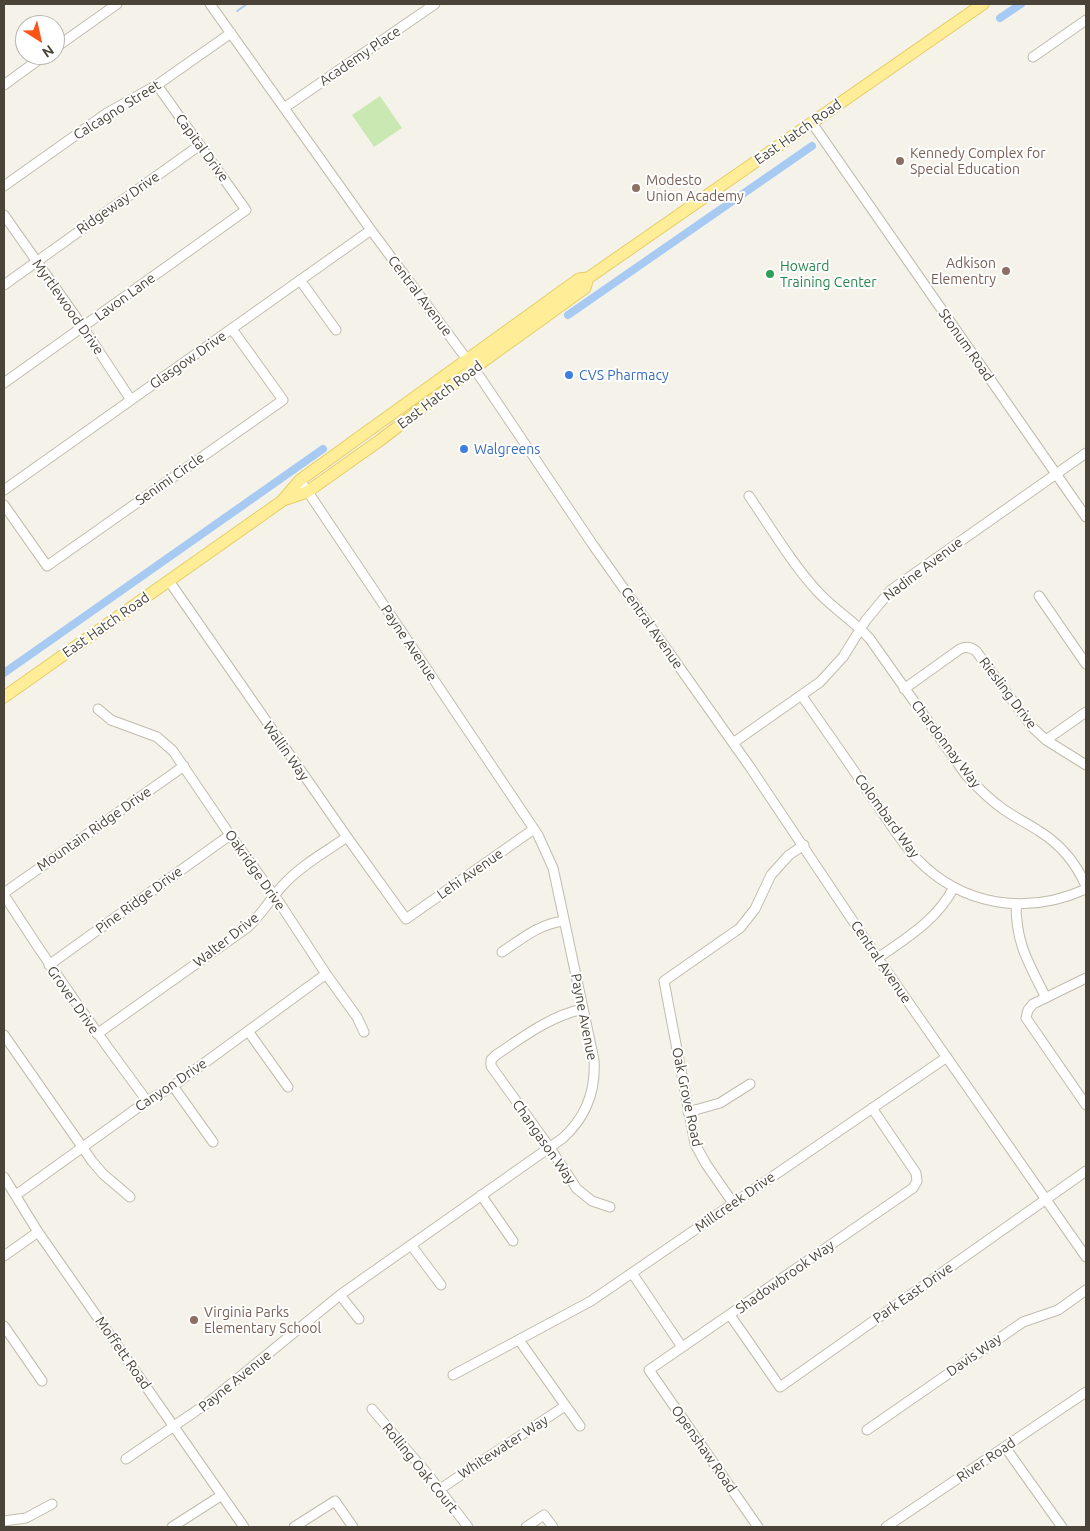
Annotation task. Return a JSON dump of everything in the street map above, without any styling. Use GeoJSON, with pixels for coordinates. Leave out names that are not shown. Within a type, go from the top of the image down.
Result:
{"type":"FeatureCollection","features":[{"type":"Feature","properties":{"kind":"main road","name":"East Hatch Road"},"geometry":{"type":"LineString","coordinates":[[4,697],[282,500],[300,480],[585,288],[588,278],[983,4]]}},
{"type":"Feature","properties":{"kind":"main road","name":"East Hatch Road"},"geometry":{"type":"LineString","coordinates":[[282,500],[307,492],[379,441],[470,365]]}},
{"type":"Feature","properties":{"kind":"street"},"geometry":{"type":"LineString","coordinates":[[65,41],[117,4]]}},
{"type":"Feature","properties":{"kind":"street","name":"Central Avenue"},"geometry":{"type":"LineString","coordinates":[[210,4],[470,365],[804,845],[878,958],[1086,1257]]}},
{"type":"Feature","properties":{"kind":"street","name":"Academy Place"},"geometry":{"type":"LineString","coordinates":[[284,108],[435,4]]}},
{"type":"Feature","properties":{"kind":"street"},"geometry":{"type":"LineString","coordinates":[[1033,57],[1086,20]]}},
{"type":"Feature","properties":{"kind":"street","name":"Calcagno Street"},"geometry":{"type":"LineString","coordinates":[[4,186],[107,113],[156,85],[231,33]]}},
{"type":"Feature","properties":{"kind":"street"},"geometry":{"type":"LineString","coordinates":[[4,85],[32,65]]}},
{"type":"Feature","properties":{"kind":"street","name":"Capital Drive"},"geometry":{"type":"LineString","coordinates":[[156,85],[246,210]]}},
{"type":"Feature","properties":{"kind":"street","name":"Stonum Road"},"geometry":{"type":"LineString","coordinates":[[812,123],[1086,517]]}},
{"type":"Feature","properties":{"kind":"street","name":"Ridgeway Drive"},"geometry":{"type":"LineString","coordinates":[[4,285],[200,145]]}},
{"type":"Feature","properties":{"kind":"street","name":"Lavon Lane"},"geometry":{"type":"LineString","coordinates":[[4,383],[246,210]]}},
{"type":"Feature","properties":{"kind":"street","name":"Myrtlewood Drive"},"geometry":{"type":"LineString","coordinates":[[4,216],[83,327],[131,400]]}},
{"type":"Feature","properties":{"kind":"street","name":"Glasgow Drive"},"geometry":{"type":"LineString","coordinates":[[4,490],[371,230]]}},
{"type":"Feature","properties":{"kind":"street"},"geometry":{"type":"LineString","coordinates":[[300,280],[336,330]]}},
{"type":"Feature","properties":{"kind":"street","name":"Senimi Circle"},"geometry":{"type":"LineString","coordinates":[[4,505],[47,566],[283,400],[232,329]]}},
{"type":"Feature","properties":{"kind":"street","name":"Nadine Avenue"},"geometry":{"type":"LineString","coordinates":[[733,743],[802,696],[832,670],[875,608],[891,590],[1086,453]]}},
{"type":"Feature","properties":{"kind":"street","name":"Payne Avenue"},"geometry":{"type":"LineString","coordinates":[[126,1459],[174,1427],[244,1375],[340,1295],[563,1138],[578,1122],[592,1092],[594,1060],[553,868],[538,834],[300,480]]}},
{"type":"Feature","properties":{"kind":"street","name":"Chardonnay Way"},"geometry":{"type":"LineString","coordinates":[[749,496],[809,581],[831,604],[861,629],[951,756],[974,783],[1003,809],[1056,843],[1075,865],[1086,887]]}},
{"type":"Feature","properties":{"kind":"street","name":"Wallin Way"},"geometry":{"type":"LineString","coordinates":[[169,581],[406,919]]}},
{"type":"Feature","properties":{"kind":"street"},"geometry":{"type":"LineString","coordinates":[[1039,596],[1086,664]]}},
{"type":"Feature","properties":{"kind":"street","name":"Riesling Drive"},"geometry":{"type":"LineString","coordinates":[[904,689],[960,649],[964,647],[973,648],[1023,716],[1046,740],[1086,765]]}},
{"type":"Feature","properties":{"kind":"street","name":"Colombard Way"},"geometry":{"type":"LineString","coordinates":[[802,696],[914,856],[927,868],[954,887],[983,899],[1016,904],[1053,901],[1086,887]]}},
{"type":"Feature","properties":{"kind":"street","name":"Oakridge Drive"},"geometry":{"type":"LineString","coordinates":[[98,709],[110,720],[158,737],[174,751],[357,1017],[364,1032]]}},
{"type":"Feature","properties":{"kind":"street"},"geometry":{"type":"LineString","coordinates":[[1046,740],[1086,712]]}},
{"type":"Feature","properties":{"kind":"street","name":"Mountain Ridge Drive"},"geometry":{"type":"LineString","coordinates":[[4,894],[184,766]]}},
{"type":"Feature","properties":{"kind":"street","name":"Lehi Avenue"},"geometry":{"type":"LineString","coordinates":[[406,919],[534,829]]}},
{"type":"Feature","properties":{"kind":"street","name":"Pine Ridge Drive"},"geometry":{"type":"LineString","coordinates":[[49,965],[230,835]]}},
{"type":"Feature","properties":{"kind":"street","name":"Walter Drive"},"geometry":{"type":"LineString","coordinates":[[98,1034],[248,927],[295,874],[347,837]]}},
{"type":"Feature","properties":{"kind":"street","name":"Oak Grove Road"},"geometry":{"type":"LineString","coordinates":[[733,1203],[699,1153],[695,1144],[664,981],[740,928],[756,909],[771,876],[785,860],[804,845]]}},
{"type":"Feature","properties":{"kind":"street"},"geometry":{"type":"LineString","coordinates":[[878,958],[932,919],[949,898],[954,887]]}},
{"type":"Feature","properties":{"kind":"street","name":"Grover Drive"},"geometry":{"type":"LineString","coordinates":[[4,894],[49,965],[147,1101]]}},
{"type":"Feature","properties":{"kind":"street"},"geometry":{"type":"LineString","coordinates":[[1016,904],[1017,929],[1022,949],[1046,998]]}},
{"type":"Feature","properties":{"kind":"street"},"geometry":{"type":"LineString","coordinates":[[502,952],[543,925],[564,921]]}},
{"type":"Feature","properties":{"kind":"street","name":"Canyon Drive"},"geometry":{"type":"LineString","coordinates":[[16,1195],[147,1101],[173,1086],[326,974]]}},
{"type":"Feature","properties":{"kind":"street"},"geometry":{"type":"LineString","coordinates":[[1086,978],[1033,1004],[1026,1012],[1028,1023],[1086,1105]]}},
{"type":"Feature","properties":{"kind":"street","name":"Changason Way"},"geometry":{"type":"LineString","coordinates":[[583,1009],[568,1012],[554,1018],[496,1056],[490,1063],[495,1073],[550,1148],[577,1189],[592,1201],[610,1207]]}},
{"type":"Feature","properties":{"kind":"street"},"geometry":{"type":"LineString","coordinates":[[248,1031],[288,1087]]}},
{"type":"Feature","properties":{"kind":"street"},"geometry":{"type":"LineString","coordinates":[[4,1035],[103,1174],[130,1197]]}},
{"type":"Feature","properties":{"kind":"street","name":"Millcreek Drive"},"geometry":{"type":"LineString","coordinates":[[453,1375],[591,1301],[947,1057]]}},
{"type":"Feature","properties":{"kind":"street"},"geometry":{"type":"LineString","coordinates":[[688,1112],[720,1103],[750,1084]]}},
{"type":"Feature","properties":{"kind":"street"},"geometry":{"type":"LineString","coordinates":[[173,1086],[213,1142]]}},
{"type":"Feature","properties":{"kind":"street","name":"Shadowbrook Way"},"geometry":{"type":"LineString","coordinates":[[649,1370],[913,1188],[917,1181],[916,1173],[872,1108]]}},
{"type":"Feature","properties":{"kind":"street","name":"Park East Drive"},"geometry":{"type":"LineString","coordinates":[[730,1315],[780,1387],[1086,1171]]}},
{"type":"Feature","properties":{"kind":"street","name":"Moffett Road"},"geometry":{"type":"LineString","coordinates":[[4,1178],[38,1232],[244,1527]]}},
{"type":"Feature","properties":{"kind":"street"},"geometry":{"type":"LineString","coordinates":[[481,1195],[513,1241]]}},
{"type":"Feature","properties":{"kind":"street"},"geometry":{"type":"LineString","coordinates":[[4,1256],[38,1232]]}},
{"type":"Feature","properties":{"kind":"street"},"geometry":{"type":"LineString","coordinates":[[411,1244],[441,1285]]}},
{"type":"Feature","properties":{"kind":"street"},"geometry":{"type":"LineString","coordinates":[[632,1273],[682,1347]]}},
{"type":"Feature","properties":{"kind":"street","name":"Davis Way"},"geometry":{"type":"LineString","coordinates":[[867,1430],[1023,1322],[1058,1310],[1086,1290]]}},
{"type":"Feature","properties":{"kind":"street"},"geometry":{"type":"LineString","coordinates":[[340,1295],[359,1319]]}},
{"type":"Feature","properties":{"kind":"street"},"geometry":{"type":"LineString","coordinates":[[4,1326],[42,1381]]}},
{"type":"Feature","properties":{"kind":"street"},"geometry":{"type":"LineString","coordinates":[[519,1340],[580,1426]]}},
{"type":"Feature","properties":{"kind":"street","name":"Openshaw Road"},"geometry":{"type":"LineString","coordinates":[[649,1370],[758,1527]]}},
{"type":"Feature","properties":{"kind":"street","name":"River Road"},"geometry":{"type":"LineString","coordinates":[[886,1527],[1086,1392]]}},
{"type":"Feature","properties":{"kind":"street","name":"Whitewater Way"},"geometry":{"type":"LineString","coordinates":[[440,1489],[565,1406]]}},
{"type":"Feature","properties":{"kind":"street","name":"Rolling Oak Court"},"geometry":{"type":"LineString","coordinates":[[372,1410],[440,1489],[468,1527]]}},
{"type":"Feature","properties":{"kind":"street"},"geometry":{"type":"LineString","coordinates":[[1004,1447],[1062,1527]]}},
{"type":"Feature","properties":{"kind":"street"},"geometry":{"type":"LineString","coordinates":[[172,1527],[222,1495]]}},
{"type":"Feature","properties":{"kind":"street"},"geometry":{"type":"LineString","coordinates":[[294,1527],[335,1501],[353,1527]]}},
{"type":"Feature","properties":{"kind":"street"},"geometry":{"type":"LineString","coordinates":[[4,1521],[26,1518],[52,1504]]}},
{"type":"Feature","properties":{"kind":"street"},"geometry":{"type":"LineString","coordinates":[[526,1527],[544,1515],[553,1527]]}},
{"type":"Feature","properties":{"kind":"green space"},"geometry":{"type":"Polygon","coordinates":[[[380,96],[402,128],[374,147],[352,115],[380,96]]]}},
{"type":"Feature","properties":{"kind":"waterway"},"geometry":{"type":"LineString","coordinates":[[237,11],[247,4]]}},
{"type":"Feature","properties":{"kind":"waterway"},"geometry":{"type":"LineString","coordinates":[[1000,18],[1021,4]]}},
{"type":"Feature","properties":{"kind":"waterway"},"geometry":{"type":"LineString","coordinates":[[568,315],[812,146]]}},
{"type":"Feature","properties":{"kind":"waterway"},"geometry":{"type":"LineString","coordinates":[[4,673],[323,449]]}},
{"type":"Feature","properties":{"kind":"place","name":"Kennedy Complex for Special Education"},"geometry":{"type":"Point","coordinates":[900,161]}},
{"type":"Feature","properties":{"kind":"place","name":"Modesto Union Academy"},"geometry":{"type":"Point","coordinates":[636,188]}},
{"type":"Feature","properties":{"kind":"place","name":"Adkison Elementry"},"geometry":{"type":"Point","coordinates":[1006,271]}},
{"type":"Feature","properties":{"kind":"place","name":"Howard Training Center"},"geometry":{"type":"Point","coordinates":[770,274]}},
{"type":"Feature","properties":{"kind":"place","name":"CVS Pharmacy"},"geometry":{"type":"Point","coordinates":[569,375]}},
{"type":"Feature","properties":{"kind":"place","name":"Walgreens"},"geometry":{"type":"Point","coordinates":[464,449]}},
{"type":"Feature","properties":{"kind":"place","name":"Virginia Parks Elementary School"},"geometry":{"type":"Point","coordinates":[194,1320]}}]}
